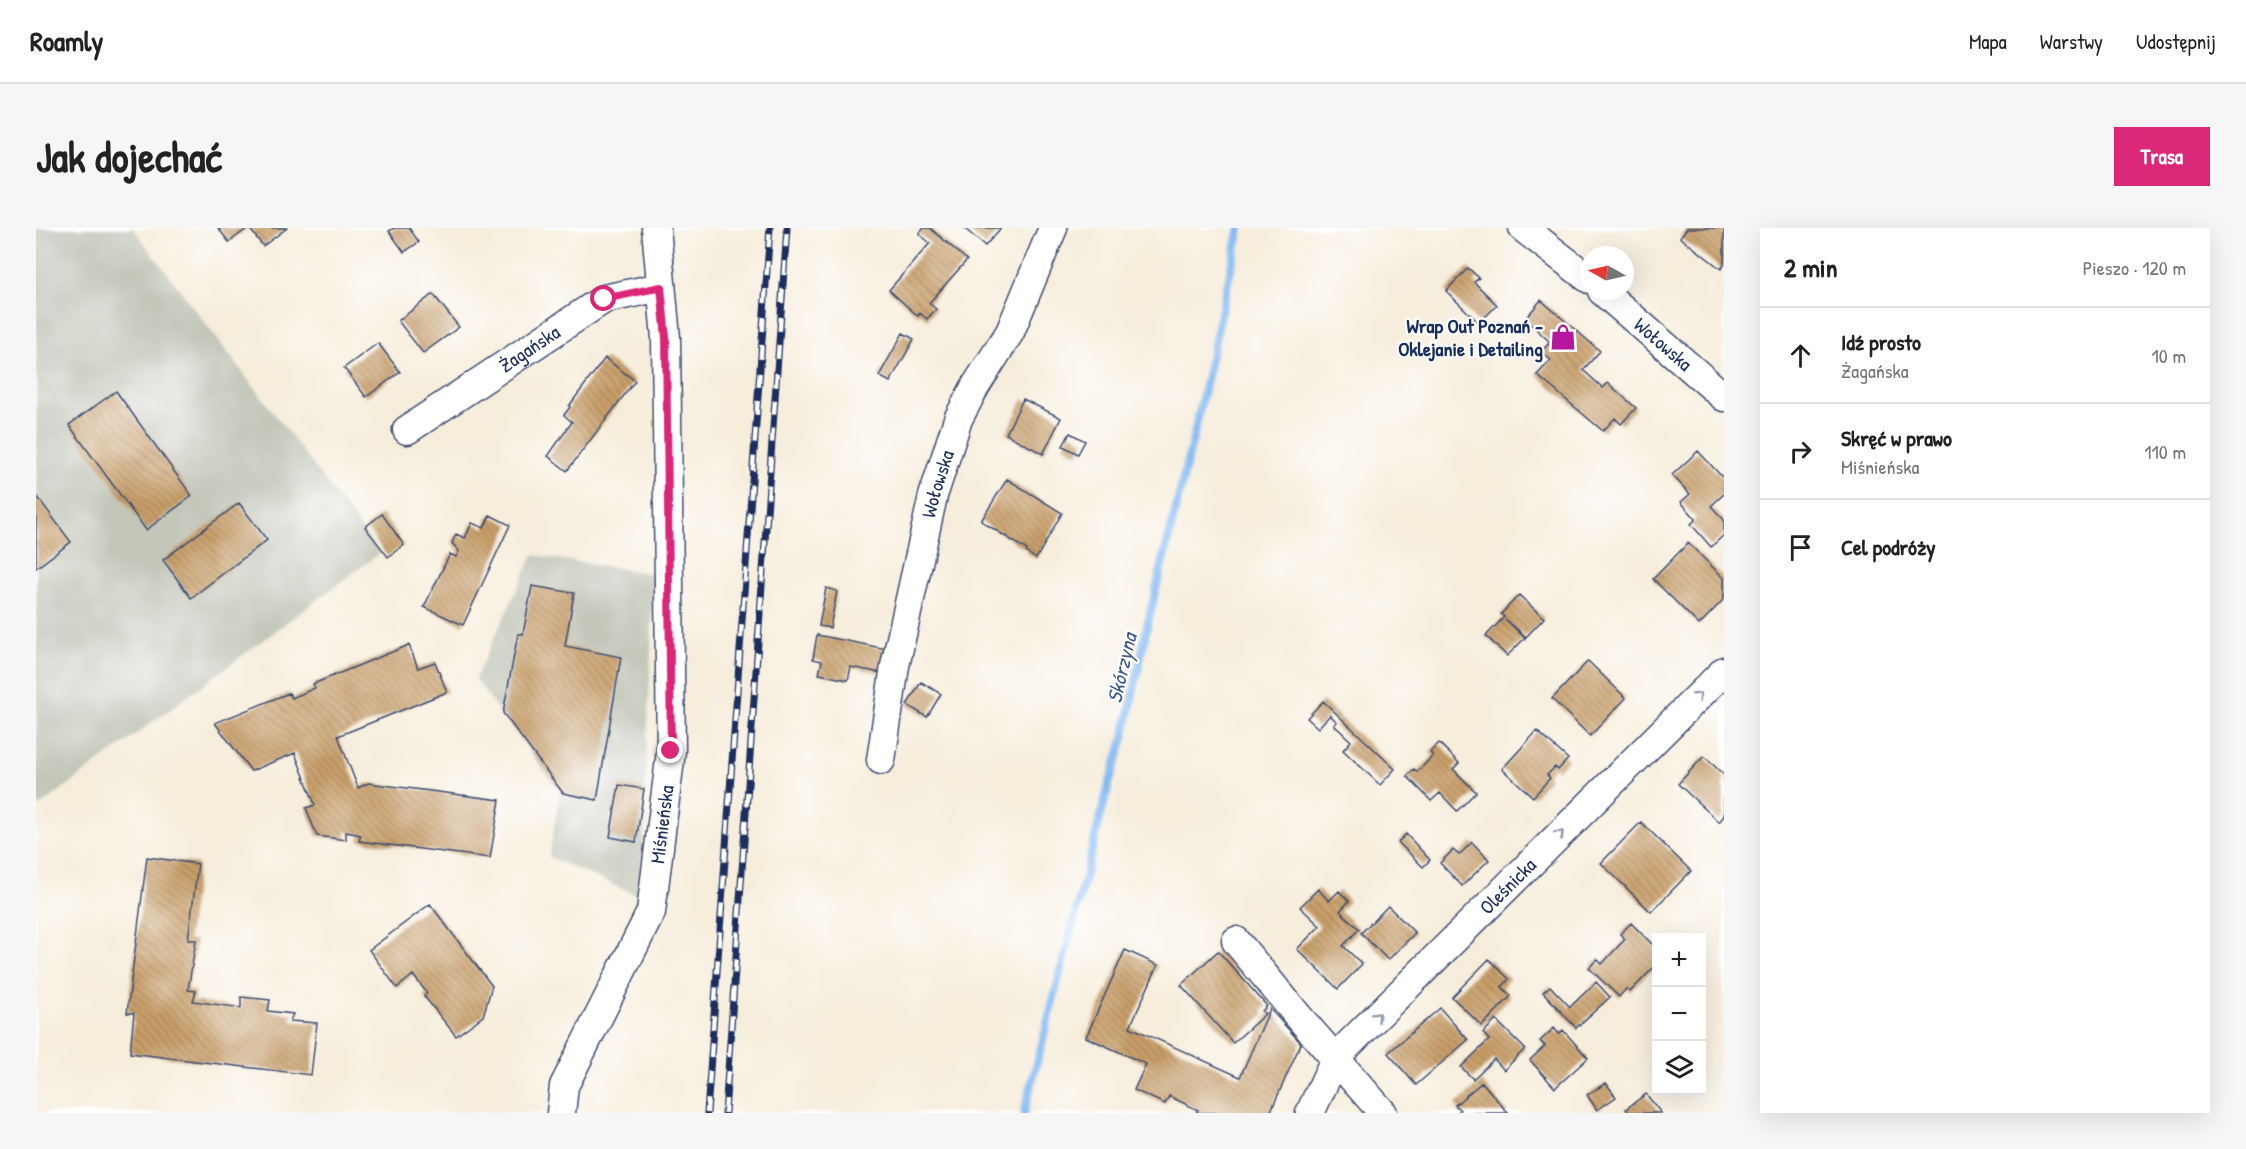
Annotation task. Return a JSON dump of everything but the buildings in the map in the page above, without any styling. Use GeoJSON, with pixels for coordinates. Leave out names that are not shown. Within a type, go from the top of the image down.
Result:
{"type":"FeatureCollection","features":[{"type":"Feature","properties":{"kind":"street","name":"Miśnieńska"},"geometry":{"type":"LineString","coordinates":[[561,1113],[564,1086],[651,912],[671,751],[666,338],[656,228]]}},
{"type":"Feature","properties":{"kind":"street","name":"Wołowska"},"geometry":{"type":"LineString","coordinates":[[881,760],[895,666],[933,496],[958,419],[975,387],[1010,332],[1053,228]]}},
{"type":"Feature","properties":{"kind":"street"},"geometry":{"type":"LineString","coordinates":[[1523,228],[1580,272]]}},
{"type":"Feature","properties":{"kind":"street","name":"Żagańska"},"geometry":{"type":"LineString","coordinates":[[406,430],[604,299],[661,287]]}},
{"type":"Feature","properties":{"kind":"street","name":"Wołowska"},"geometry":{"type":"LineString","coordinates":[[1612,300],[1724,397]]}},
{"type":"Feature","properties":{"kind":"street","name":"Oleśnicka"},"geometry":{"type":"LineString","coordinates":[[1310,1113],[1336,1057],[1724,670]]}},
{"type":"Feature","properties":{"kind":"street"},"geometry":{"type":"LineString","coordinates":[[1236,941],[1383,1113]]}},
{"type":"Feature","properties":{"kind":"shaded area"},"geometry":{"type":"Polygon","coordinates":[[[36,228],[133,228],[380,553],[36,809],[36,228]]]}},
{"type":"Feature","properties":{"kind":"shaded area"},"geometry":{"type":"Polygon","coordinates":[[[533,555],[654,574],[641,897],[549,857],[560,792],[475,679],[533,555]]]}},
{"type":"Feature","properties":{"kind":"waterway","name":"Skórzyna"},"geometry":{"type":"LineString","coordinates":[[1024,1113],[1109,784],[1124,738],[1148,622],[1196,426],[1240,228]]}},
{"type":"Feature","properties":{"kind":"railway"},"geometry":{"type":"LineString","coordinates":[[707,1113],[770,228]]}},
{"type":"Feature","properties":{"kind":"railway"},"geometry":{"type":"LineString","coordinates":[[725,1113],[787,228]]}},
{"type":"Feature","properties":{"kind":"place","name":"Wrap Out Poznań - Oklejanie i Detailing"},"geometry":{"type":"Point","coordinates":[1563,337]}},
{"type":"Feature","properties":{"kind":"route"},"geometry":{"type":"LineString","coordinates":[[604,299],[661,287],[666,338],[671,751]]}}]}
